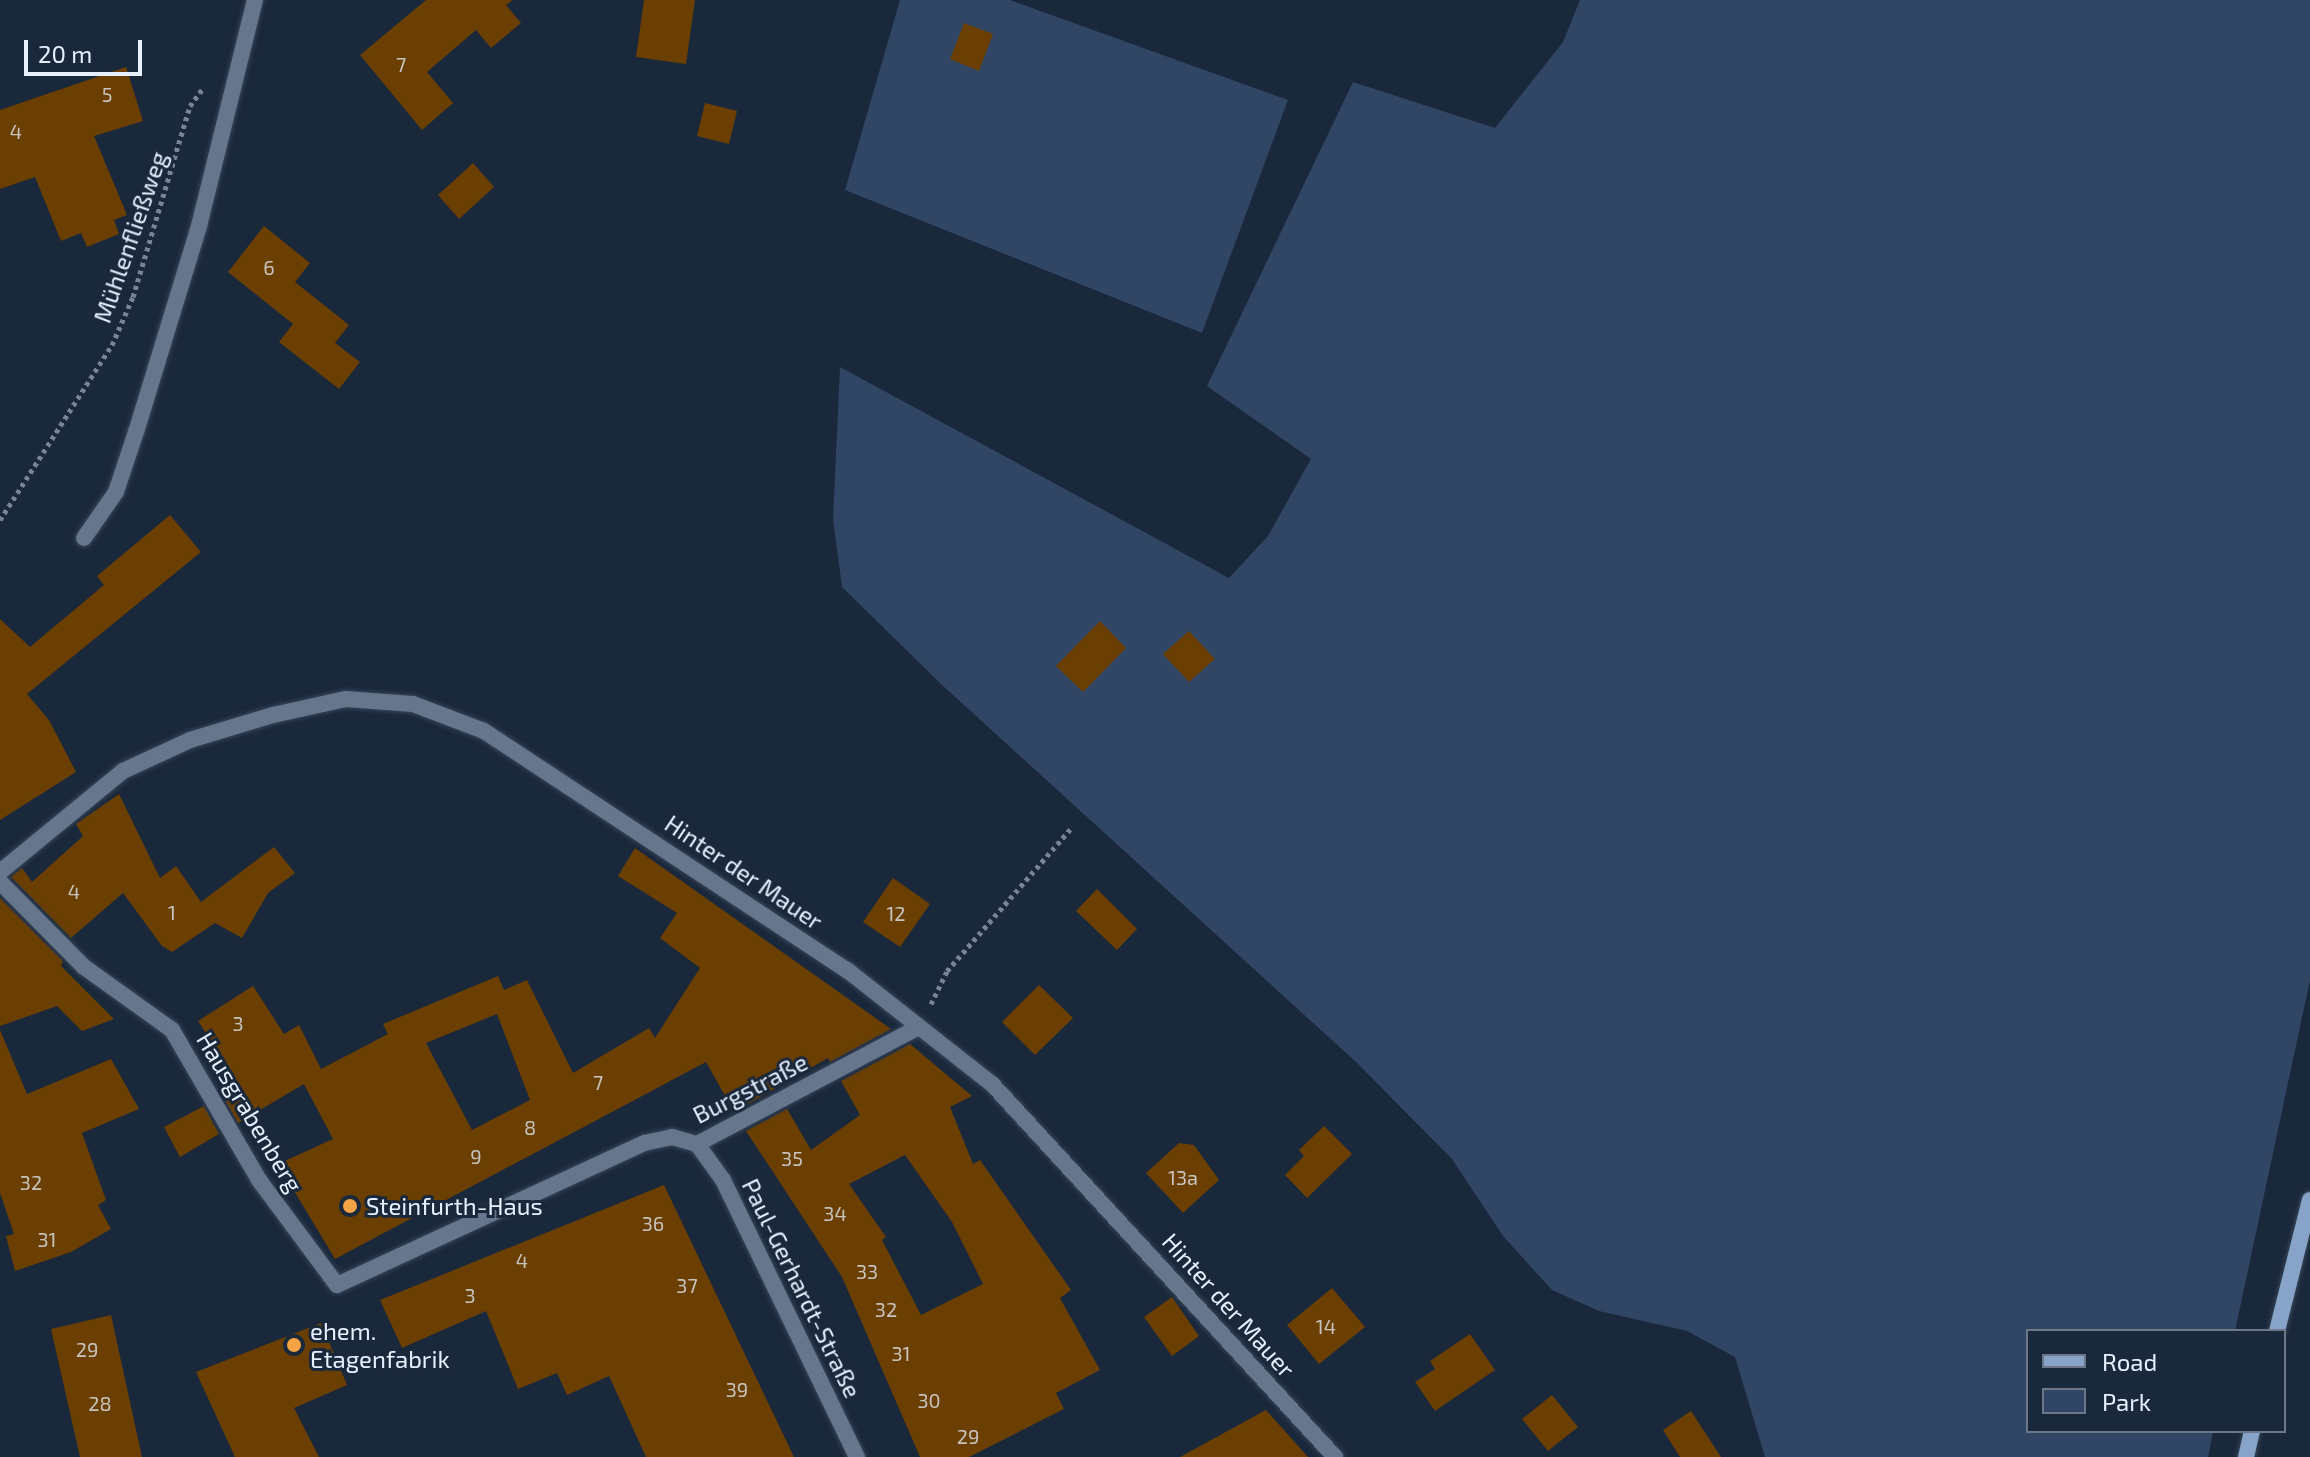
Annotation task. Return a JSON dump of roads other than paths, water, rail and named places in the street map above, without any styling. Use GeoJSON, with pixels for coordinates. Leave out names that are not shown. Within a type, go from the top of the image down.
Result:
{"type":"FeatureCollection","features":[{"type":"Feature","properties":{"kind":"main road"},"geometry":{"type":"LineString","coordinates":[[2278,1329],[2310,1200]]}},
{"type":"Feature","properties":{"kind":"main road"},"geometry":{"type":"LineString","coordinates":[[2246,1457],[2252,1433]]}},
{"type":"Feature","properties":{"kind":"street"},"geometry":{"type":"LineString","coordinates":[[84,538],[116,492],[137,429],[199,226],[255,0]]}},
{"type":"Feature","properties":{"kind":"street","name":"Hinter der Mauer"},"geometry":{"type":"LineString","coordinates":[[0,872],[123,771],[190,740],[346,699],[413,704],[484,731],[595,801],[847,970],[992,1084],[1335,1457]]}},
{"type":"Feature","properties":{"kind":"street","name":"Hausgrabenberg"},"geometry":{"type":"LineString","coordinates":[[0,882],[84,967],[172,1030],[259,1180],[337,1285]]}},
{"type":"Feature","properties":{"kind":"street","name":"Burgstraße"},"geometry":{"type":"LineString","coordinates":[[337,1285],[644,1143],[672,1137],[697,1144],[919,1027]]}},
{"type":"Feature","properties":{"kind":"street","name":"Paul-Gerhardt-Straße"},"geometry":{"type":"LineString","coordinates":[[697,1144],[723,1180],[857,1457]]}},
{"type":"Feature","properties":{"kind":"place","name":"Steinfurth-Haus"},"geometry":{"type":"Point","coordinates":[350,1206]}},
{"type":"Feature","properties":{"kind":"place","name":"ehem. Etagenfabrik"},"geometry":{"type":"Point","coordinates":[294,1345]}}]}
